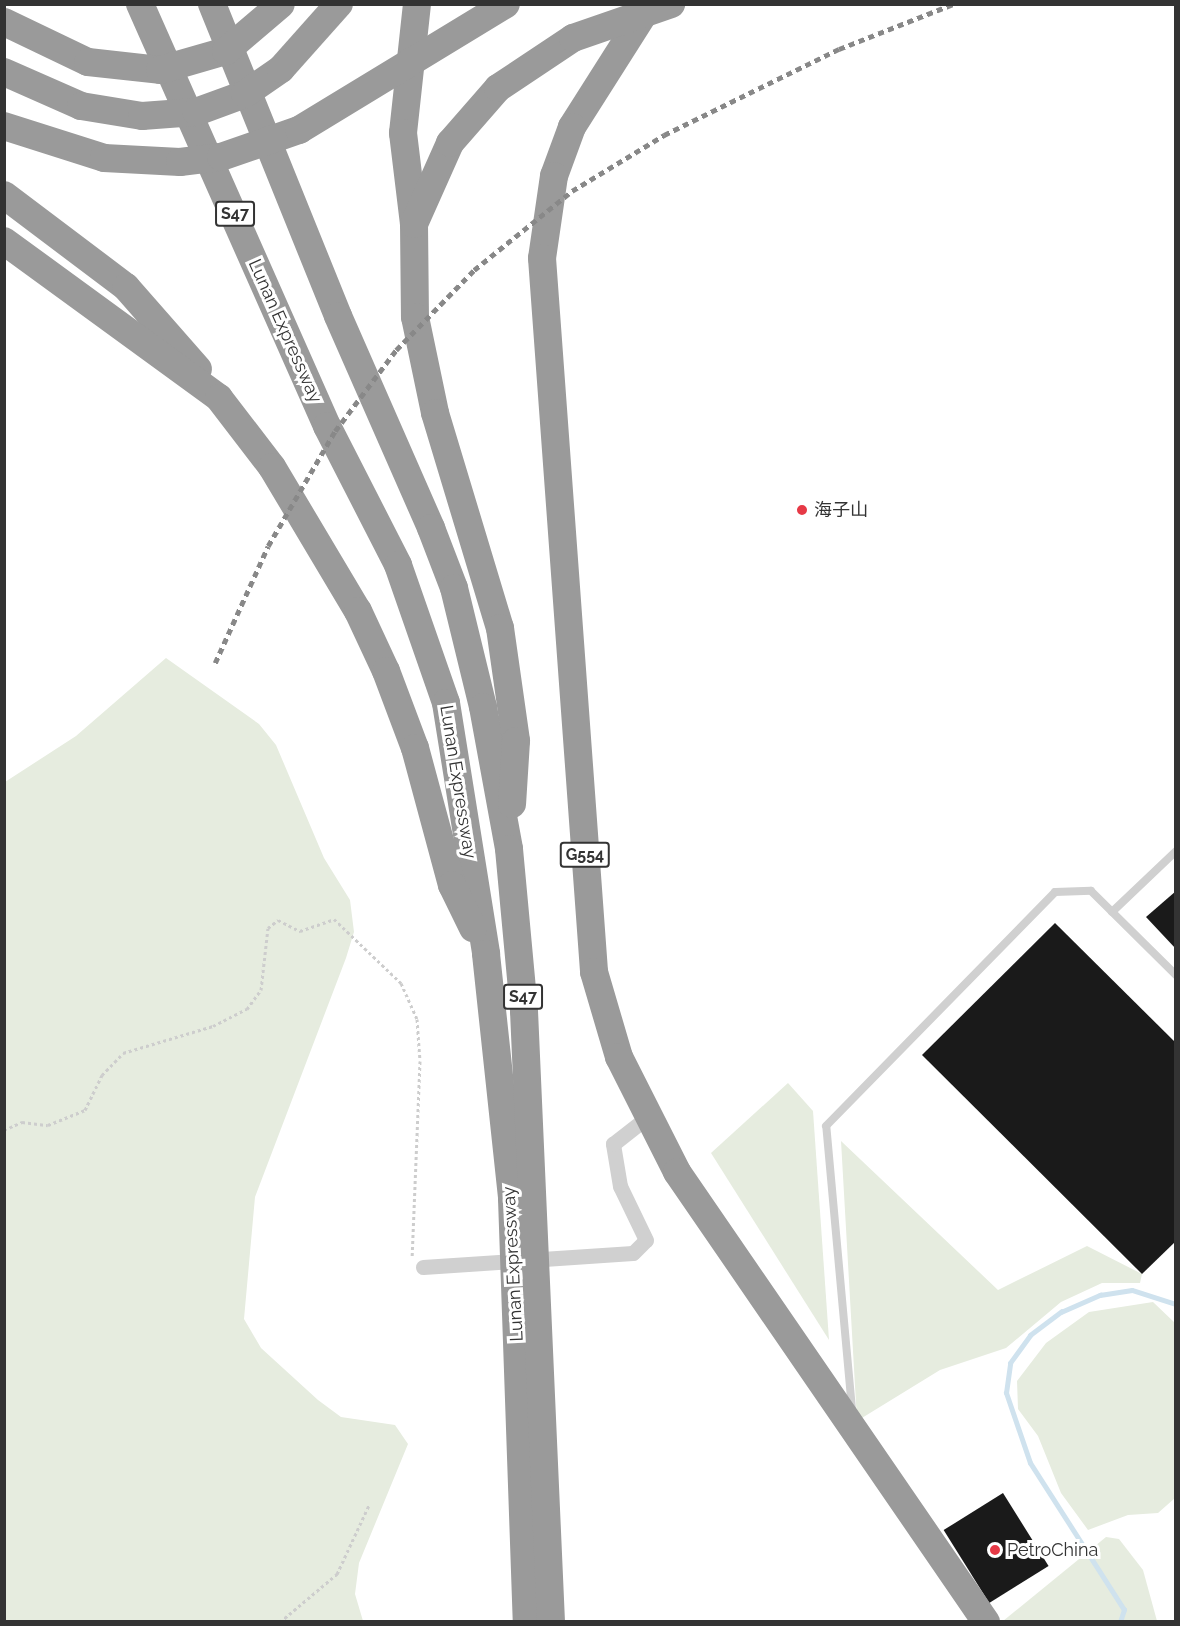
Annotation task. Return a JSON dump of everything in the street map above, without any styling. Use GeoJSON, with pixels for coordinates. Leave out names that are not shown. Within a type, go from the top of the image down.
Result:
{"type":"FeatureCollection","features":[{"type":"Feature","properties":{"kind":"highway","name":"Lunan Expressway"},"geometry":{"type":"LineString","coordinates":[[140,4],[327,426],[375,513],[433,654],[446,703],[486,954],[512,1199],[527,1622]]}},
{"type":"Feature","properties":{"kind":"highway","name":"Lunan Expressway"},"geometry":{"type":"LineString","coordinates":[[212,4],[454,588],[509,849],[535,1186],[551,1622]]}},
{"type":"Feature","properties":{"kind":"highway"},"geometry":{"type":"LineString","coordinates":[[4,22],[67,54],[118,68],[160,70],[211,58],[252,33],[281,4]]}},
{"type":"Feature","properties":{"kind":"highway"},"geometry":{"type":"LineString","coordinates":[[4,72],[81,106],[142,116],[196,112],[245,94],[296,57],[339,4]]}},
{"type":"Feature","properties":{"kind":"highway"},"geometry":{"type":"LineString","coordinates":[[417,4],[403,133],[414,224],[415,317],[435,414],[500,628],[516,741],[509,849]]}},
{"type":"Feature","properties":{"kind":"highway"},"geometry":{"type":"LineString","coordinates":[[4,126],[104,158],[180,162],[258,146],[348,104],[506,4]]}},
{"type":"Feature","properties":{"kind":"highway","name":"G554"},"geometry":{"type":"LineString","coordinates":[[650,4],[582,106],[560,155],[544,231],[541,291],[591,951],[610,1030],[646,1118],[704,1212],[986,1622]]}},
{"type":"Feature","properties":{"kind":"highway"},"geometry":{"type":"LineString","coordinates":[[414,224],[450,144],[498,88],[573,38],[671,4]]}},
{"type":"Feature","properties":{"kind":"highway"},"geometry":{"type":"LineString","coordinates":[[4,195],[126,287],[172,334],[272,467],[358,611],[415,748],[452,885],[486,954]]}},
{"type":"Feature","properties":{"kind":"highway"},"geometry":{"type":"LineString","coordinates":[[4,241],[219,398]]}},
{"type":"Feature","properties":{"kind":"street"},"geometry":{"type":"LineString","coordinates":[[423,1267],[633,1254],[646,1240],[620,1186],[613,1144],[646,1118]]}},
{"type":"Feature","properties":{"kind":"lane"},"geometry":{"type":"LineString","coordinates":[[1112,912],[1176,851]]}},
{"type":"Feature","properties":{"kind":"lane"},"geometry":{"type":"LineString","coordinates":[[854,1429],[826,1126],[1055,892],[1091,891],[1176,975]]}},
{"type":"Feature","properties":{"kind":"path"},"geometry":{"type":"LineString","coordinates":[[4,1130],[22,1122],[48,1125],[85,1110],[102,1075],[123,1053],[213,1026],[252,1005],[261,990],[268,928],[278,920],[300,932],[334,920],[401,983],[417,1019],[420,1073],[412,1258],[423,1267]]}},
{"type":"Feature","properties":{"kind":"path"},"geometry":{"type":"LineString","coordinates":[[280,1622],[337,1574],[369,1505]]}},
{"type":"Feature","properties":{"kind":"shaded area"},"geometry":{"type":"Polygon","coordinates":[[[166,658],[259,724],[276,745],[324,858],[350,900],[354,932],[346,958],[255,1197],[244,1319],[261,1348],[318,1400],[341,1417],[395,1425],[408,1444],[359,1563],[355,1594],[363,1621],[5,1621],[5,782],[76,736],[166,658]]]}},
{"type":"Feature","properties":{"kind":"shaded area"},"geometry":{"type":"Polygon","coordinates":[[[788,1083],[813,1111],[829,1340],[711,1153],[788,1083]]]}},
{"type":"Feature","properties":{"kind":"shaded area"},"geometry":{"type":"Polygon","coordinates":[[[841,1141],[998,1290],[1087,1246],[1142,1274],[1140,1283],[1102,1283],[1061,1302],[1006,1348],[940,1370],[857,1421],[841,1141]]]}},
{"type":"Feature","properties":{"kind":"shaded area"},"geometry":{"type":"Polygon","coordinates":[[[1153,1302],[1175,1323],[1175,1498],[1158,1513],[1128,1515],[1088,1530],[1061,1493],[1038,1436],[1018,1409],[1017,1381],[1046,1343],[1089,1312],[1153,1302]]]}},
{"type":"Feature","properties":{"kind":"shaded area"},"geometry":{"type":"Polygon","coordinates":[[[1106,1537],[1119,1539],[1143,1570],[1157,1621],[1003,1621],[1106,1537]]]}},
{"type":"Feature","properties":{"kind":"building"},"geometry":{"type":"Polygon","coordinates":[[[1176,891],[1176,949],[1146,917],[1176,891]]]}},
{"type":"Feature","properties":{"kind":"building"},"geometry":{"type":"Polygon","coordinates":[[[1055,923],[1176,1043],[1176,1241],[1142,1274],[922,1055],[1055,923]]]}},
{"type":"Feature","properties":{"kind":"building","name":"PetroChina"},"geometry":{"type":"Polygon","coordinates":[[[1003,1493],[1049,1566],[989,1603],[944,1530],[1003,1493]]]}},
{"type":"Feature","properties":{"kind":"waterway"},"geometry":{"type":"LineString","coordinates":[[1120,1622],[1124,1610],[1030,1463],[1006,1393],[1010,1363],[1030,1335],[1061,1312],[1100,1295],[1132,1290],[1176,1304]]}},
{"type":"Feature","properties":{"kind":"railway"},"geometry":{"type":"LineString","coordinates":[[215,663],[268,546],[335,431],[396,350],[474,270],[572,191],[664,135],[839,49],[953,4]]}},
{"type":"Feature","properties":{"kind":"place","name":"海子山"},"geometry":{"type":"Point","coordinates":[802,510]}},
{"type":"Feature","properties":{"kind":"place","name":"PetroChina"},"geometry":{"type":"Point","coordinates":[995,1550]}}]}
